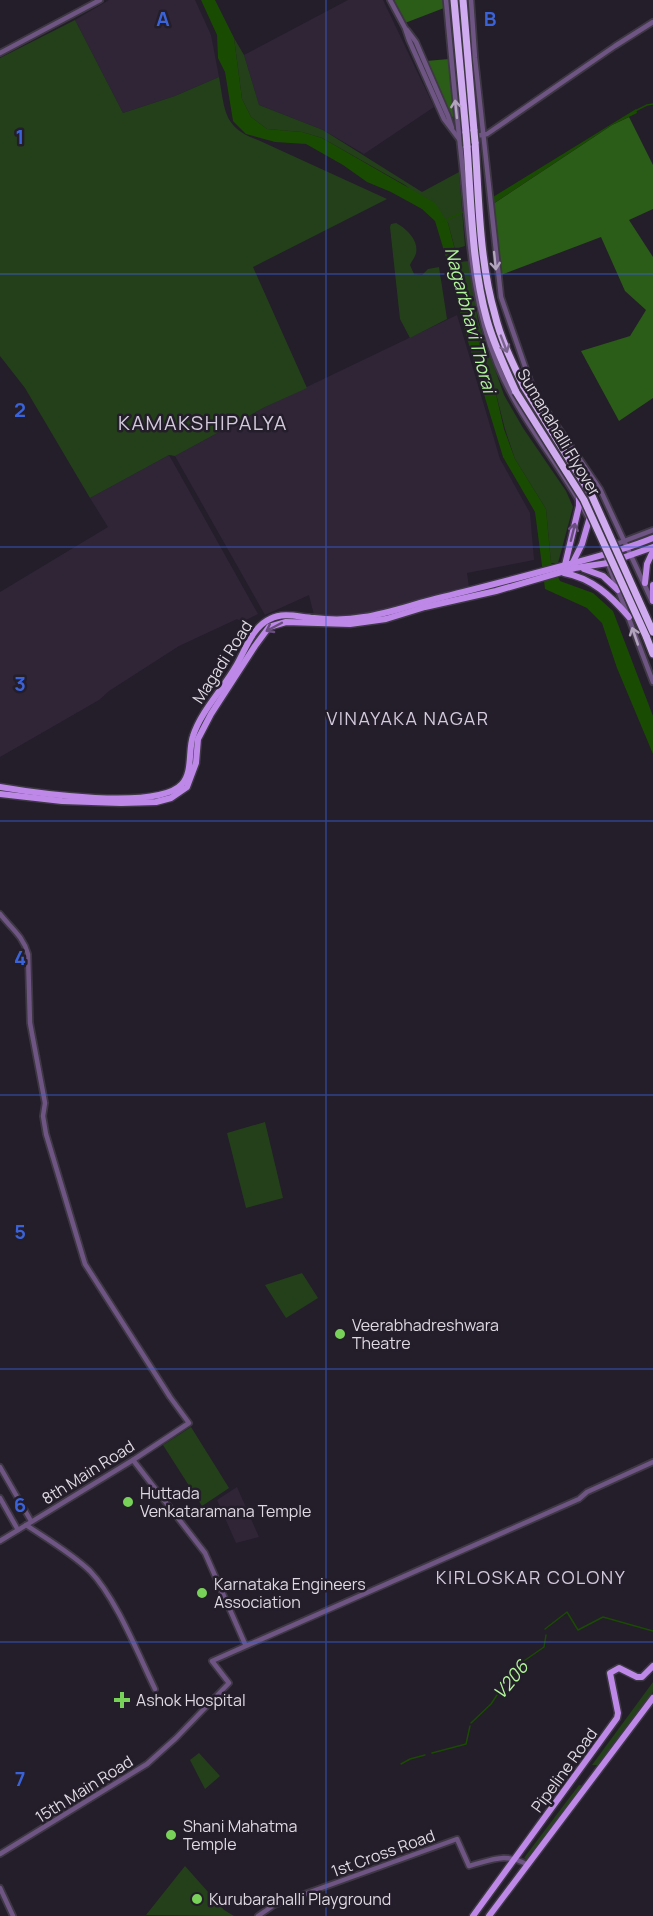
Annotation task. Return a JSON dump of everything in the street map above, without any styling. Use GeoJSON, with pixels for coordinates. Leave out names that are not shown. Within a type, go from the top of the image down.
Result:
{"type":"FeatureCollection","features":[{"type":"Feature","properties":{"kind":"highway","name":"Sumanahalli Flyover"},"geometry":{"type":"LineString","coordinates":[[454,0],[470,132],[475,142],[490,296],[500,333],[524,387],[592,496],[650,633],[653,654]]}},
{"type":"Feature","properties":{"kind":"highway","name":"Sumanahalli Flyover"},"geometry":{"type":"LineString","coordinates":[[463,0],[470,132],[466,146],[474,240],[484,308],[501,359],[516,392],[584,500],[650,633]]}},
{"type":"Feature","properties":{"kind":"main road"},"geometry":{"type":"LineString","coordinates":[[579,499],[561,569],[599,587],[613,598],[629,617]]}},
{"type":"Feature","properties":{"kind":"main road"},"geometry":{"type":"LineString","coordinates":[[589,520],[574,566],[599,574],[617,587]]}},
{"type":"Feature","properties":{"kind":"main road","name":"Magadi Road"},"geometry":{"type":"LineString","coordinates":[[574,566],[604,552],[653,538]]}},
{"type":"Feature","properties":{"kind":"main road"},"geometry":{"type":"LineString","coordinates":[[645,583],[646,570],[653,549]]}},
{"type":"Feature","properties":{"kind":"main road","name":"Magadi Road"},"geometry":{"type":"LineString","coordinates":[[0,794],[62,801],[121,803],[156,802],[171,798],[188,787],[196,763],[198,739],[211,714],[269,627],[286,622],[350,624],[377,621],[425,607],[496,591],[561,569],[608,563],[653,549]]}},
{"type":"Feature","properties":{"kind":"main road","name":"Magadi Road"},"geometry":{"type":"LineString","coordinates":[[0,787],[28,793],[91,798],[138,797],[169,793],[182,785],[186,779],[193,735],[202,717],[226,683],[255,632],[266,621],[278,615],[341,619],[389,613],[418,603],[535,577]]}},
{"type":"Feature","properties":{"kind":"main road"},"geometry":{"type":"LineString","coordinates":[[653,585],[653,602]]}},
{"type":"Feature","properties":{"kind":"main road","name":"Pipeline Road"},"geometry":{"type":"LineString","coordinates":[[473,1916],[617,1718],[618,1713],[609,1673],[619,1668],[637,1677],[642,1677],[653,1666]]}},
{"type":"Feature","properties":{"kind":"main road","name":"Pipeline Road"},"geometry":{"type":"LineString","coordinates":[[489,1916],[653,1698]]}},
{"type":"Feature","properties":{"kind":"street"},"geometry":{"type":"LineString","coordinates":[[0,52],[100,0]]}},
{"type":"Feature","properties":{"kind":"street"},"geometry":{"type":"LineString","coordinates":[[390,0],[405,28],[416,42],[453,132],[459,139]]}},
{"type":"Feature","properties":{"kind":"street"},"geometry":{"type":"LineString","coordinates":[[446,0],[466,211],[478,303],[489,343],[497,365],[526,422],[579,499],[596,533],[653,682]]}},
{"type":"Feature","properties":{"kind":"street"},"geometry":{"type":"LineString","coordinates":[[471,0],[475,58],[501,297],[521,359],[538,398],[600,489],[653,602]]}},
{"type":"Feature","properties":{"kind":"street"},"geometry":{"type":"LineString","coordinates":[[459,139],[484,135],[653,22]]}},
{"type":"Feature","properties":{"kind":"street"},"geometry":{"type":"LineString","coordinates":[[596,533],[617,524]]}},
{"type":"Feature","properties":{"kind":"street","name":"Magadi Road"},"geometry":{"type":"LineString","coordinates":[[626,545],[653,530]]}},
{"type":"Feature","properties":{"kind":"street"},"geometry":{"type":"LineString","coordinates":[[617,587],[640,574]]}},
{"type":"Feature","properties":{"kind":"street","name":"8th Main Road"},"geometry":{"type":"LineString","coordinates":[[0,914],[20,934],[26,944],[30,1023],[45,1103],[46,1134],[85,1264],[189,1423],[133,1460],[0,1540]]}},
{"type":"Feature","properties":{"kind":"street"},"geometry":{"type":"LineString","coordinates":[[133,1460],[205,1553],[245,1644],[464,1551],[653,1462]]}},
{"type":"Feature","properties":{"kind":"street"},"geometry":{"type":"LineString","coordinates":[[0,1467],[31,1521]]}},
{"type":"Feature","properties":{"kind":"street"},"geometry":{"type":"LineString","coordinates":[[0,1498],[18,1530]]}},
{"type":"Feature","properties":{"kind":"street"},"geometry":{"type":"LineString","coordinates":[[26,1525],[70,1555],[90,1572],[104,1589],[155,1689]]}},
{"type":"Feature","properties":{"kind":"street","name":"15th Main Road"},"geometry":{"type":"LineString","coordinates":[[0,1854],[147,1764],[176,1738],[229,1683],[212,1661],[245,1644]]}},
{"type":"Feature","properties":{"kind":"street","name":"1st Cross Road"},"geometry":{"type":"LineString","coordinates":[[258,1916],[274,1905],[457,1839],[469,1866],[506,1857],[516,1858]]}},
{"type":"Feature","properties":{"kind":"street"},"geometry":{"type":"LineString","coordinates":[[516,1858],[528,1865]]}},
{"type":"Feature","properties":{"kind":"street"},"geometry":{"type":"LineString","coordinates":[[0,1888],[13,1916]]}},
{"type":"Feature","properties":{"kind":"shaded area"},"geometry":{"type":"Polygon","coordinates":[[[109,0],[195,0],[211,35],[219,77],[175,96],[123,113],[75,20],[109,0]]]}},
{"type":"Feature","properties":{"kind":"shaded area"},"geometry":{"type":"Polygon","coordinates":[[[348,0],[383,0],[434,107],[364,154],[323,130],[259,105],[244,55],[348,0]]]}},
{"type":"Feature","properties":{"kind":"shaded area"},"geometry":{"type":"Polygon","coordinates":[[[394,0],[443,0],[444,8],[405,23],[394,0]]]}},
{"type":"Feature","properties":{"kind":"shaded area"},"geometry":{"type":"Polygon","coordinates":[[[75,20],[123,113],[175,96],[219,77],[225,108],[238,130],[387,199],[253,267],[307,388],[265,407],[175,456],[169,455],[90,498],[25,388],[0,356],[0,58],[75,20]]]}},
{"type":"Feature","properties":{"kind":"shaded area"},"geometry":{"type":"Polygon","coordinates":[[[234,38],[244,55],[259,105],[323,130],[422,192],[459,172],[465,246],[455,249],[448,223],[405,185],[322,138],[302,132],[267,129],[251,117],[242,99],[234,38]]]}},
{"type":"Feature","properties":{"kind":"shaded area"},"geometry":{"type":"Polygon","coordinates":[[[449,59],[455,116],[452,117],[426,61],[449,59]]]}},
{"type":"Feature","properties":{"kind":"shaded area"},"geometry":{"type":"Polygon","coordinates":[[[629,117],[653,165],[653,209],[629,220],[653,257],[653,398],[619,421],[581,351],[630,336],[646,310],[625,291],[601,237],[501,275],[493,204],[612,125],[629,117]]]}},
{"type":"Feature","properties":{"kind":"shaded area"},"geometry":{"type":"Polygon","coordinates":[[[396,223],[415,241],[415,256],[410,265],[414,274],[422,275],[428,269],[439,267],[447,319],[410,338],[400,319],[390,227],[391,224],[396,223]]]}},
{"type":"Feature","properties":{"kind":"shaded area"},"geometry":{"type":"Polygon","coordinates":[[[469,261],[478,321],[504,395],[523,428],[566,491],[573,507],[558,563],[551,563],[546,509],[515,459],[481,350],[458,262],[469,261]]]}},
{"type":"Feature","properties":{"kind":"shaded area"},"geometry":{"type":"Polygon","coordinates":[[[457,315],[500,459],[530,513],[534,560],[467,573],[469,587],[402,608],[355,615],[314,615],[309,595],[265,615],[175,456],[265,407],[457,315]]]}},
{"type":"Feature","properties":{"kind":"shaded area"},"geometry":{"type":"Polygon","coordinates":[[[169,455],[258,614],[242,622],[237,619],[179,646],[109,691],[99,700],[0,757],[0,592],[108,527],[90,498],[169,455]]]}},
{"type":"Feature","properties":{"kind":"shaded area"},"geometry":{"type":"Polygon","coordinates":[[[265,1122],[283,1198],[246,1208],[227,1133],[265,1122]]]}},
{"type":"Feature","properties":{"kind":"shaded area"},"geometry":{"type":"Polygon","coordinates":[[[302,1273],[318,1298],[286,1318],[265,1285],[302,1273]]]}},
{"type":"Feature","properties":{"kind":"shaded area"},"geometry":{"type":"Polygon","coordinates":[[[191,1427],[229,1488],[202,1506],[163,1445],[191,1427]]]}},
{"type":"Feature","properties":{"kind":"shaded area"},"geometry":{"type":"Polygon","coordinates":[[[237,1487],[259,1537],[236,1543],[217,1500],[237,1487]]]}},
{"type":"Feature","properties":{"kind":"shaded area"},"geometry":{"type":"Polygon","coordinates":[[[653,1682],[653,1692],[598,1765],[592,1765],[653,1682]]]}},
{"type":"Feature","properties":{"kind":"shaded area"},"geometry":{"type":"Polygon","coordinates":[[[199,1753],[220,1776],[205,1789],[190,1760],[199,1753]]]}},
{"type":"Feature","properties":{"kind":"shaded area"},"geometry":{"type":"Polygon","coordinates":[[[579,1785],[583,1786],[528,1860],[524,1858],[579,1785]]]}},
{"type":"Feature","properties":{"kind":"shaded area","name":"Kurubarahalli Playground"},"geometry":{"type":"Polygon","coordinates":[[[185,1866],[224,1910],[234,1916],[146,1915],[185,1866]]]}},
{"type":"Feature","properties":{"kind":"water","name":"Nagarbhavi Thorai"},"geometry":{"type":"Polygon","coordinates":[[[201,0],[215,0],[234,38],[242,99],[251,117],[267,129],[302,132],[322,138],[435,203],[448,223],[504,429],[515,459],[546,509],[551,563],[560,581],[593,593],[613,611],[653,716],[653,754],[617,668],[602,623],[587,608],[545,589],[535,512],[503,457],[435,221],[422,209],[367,182],[306,144],[275,142],[246,134],[233,121],[225,72],[218,58],[217,35],[201,0]]]}},
{"type":"Feature","properties":{"kind":"water"},"geometry":{"type":"Polygon","coordinates":[[[636,109],[637,113],[612,125],[493,204],[493,197],[636,109]]]}},
{"type":"Feature","properties":{"kind":"waterway"},"geometry":{"type":"LineString","coordinates":[[635,111],[653,104]]}},
{"type":"Feature","properties":{"kind":"waterway"},"geometry":{"type":"LineString","coordinates":[[444,221],[463,212]]}},
{"type":"Feature","properties":{"kind":"waterway","name":"V206"},"geometry":{"type":"LineString","coordinates":[[545,1629],[567,1612],[578,1630],[603,1617],[653,1631]]}},
{"type":"Feature","properties":{"kind":"waterway","name":"V206"},"geometry":{"type":"LineString","coordinates":[[471,1723],[491,1704],[514,1676],[521,1663],[544,1647],[546,1635]]}},
{"type":"Feature","properties":{"kind":"waterway","name":"V206"},"geometry":{"type":"LineString","coordinates":[[432,1753],[466,1744],[470,1726]]}},
{"type":"Feature","properties":{"kind":"waterway","name":"V206"},"geometry":{"type":"LineString","coordinates":[[401,1764],[425,1755]]}},
{"type":"Feature","properties":{"kind":"place","name":"Veerabhadreshwara Theatre"},"geometry":{"type":"Point","coordinates":[340,1334]}},
{"type":"Feature","properties":{"kind":"place","name":"Huttada Venkataramana Temple"},"geometry":{"type":"Point","coordinates":[128,1502]}},
{"type":"Feature","properties":{"kind":"place","name":"Karnataka Engineers Association"},"geometry":{"type":"Point","coordinates":[202,1593]}},
{"type":"Feature","properties":{"kind":"place","name":"Ashok Hospital"},"geometry":{"type":"Point","coordinates":[122,1700]}},
{"type":"Feature","properties":{"kind":"place","name":"Shani Mahatma Temple"},"geometry":{"type":"Point","coordinates":[171,1835]}},
{"type":"Feature","properties":{"kind":"place","name":"Kurubarahalli Playground"},"geometry":{"type":"Point","coordinates":[197,1899]}},
{"type":"Feature","properties":{"kind":"district","name":"KAMAKSHIPALYA"},"geometry":{"type":"Point","coordinates":[203,423]}},
{"type":"Feature","properties":{"kind":"district","name":"VINAYAKA NAGAR"},"geometry":{"type":"Point","coordinates":[408,719]}},
{"type":"Feature","properties":{"kind":"district","name":"KIRLOSKAR COLONY"},"geometry":{"type":"Point","coordinates":[531,1578]}}]}
